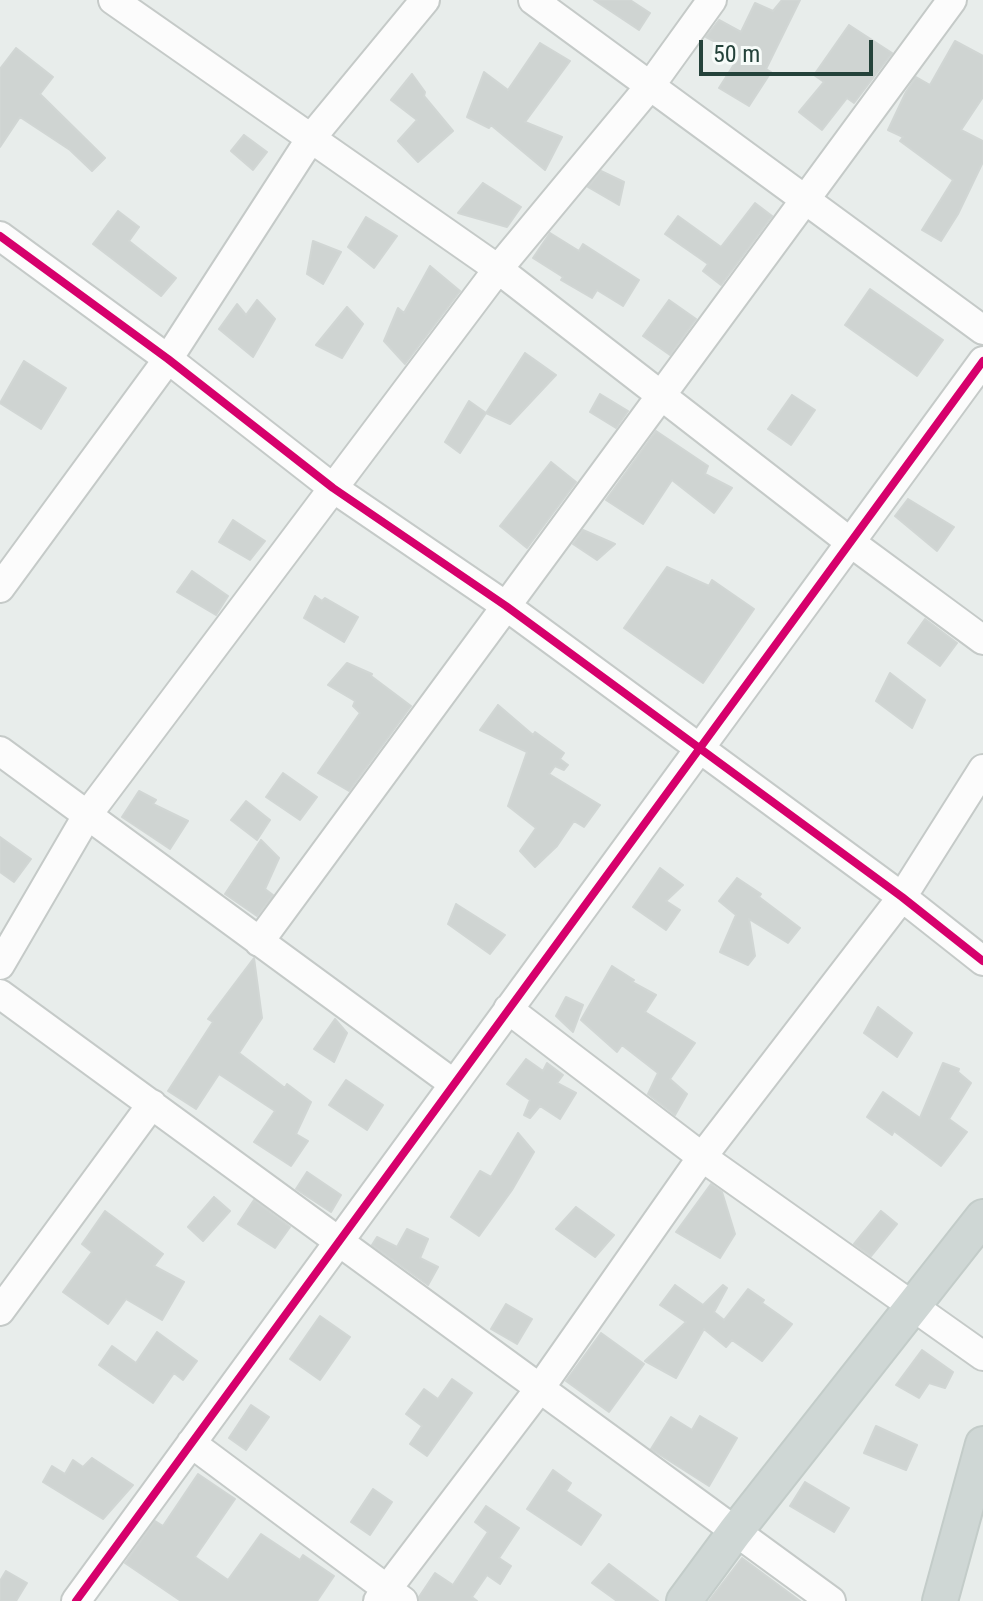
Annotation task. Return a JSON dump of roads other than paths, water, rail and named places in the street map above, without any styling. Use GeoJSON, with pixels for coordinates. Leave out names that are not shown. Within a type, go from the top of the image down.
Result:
{"type":"FeatureCollection","features":[{"type":"Feature","properties":{"kind":"main road"},"geometry":{"type":"LineString","coordinates":[[684,1601],[983,1217]]}},
{"type":"Feature","properties":{"kind":"main road"},"geometry":{"type":"LineString","coordinates":[[940,1601],[983,1444]]}},
{"type":"Feature","properties":{"kind":"street"},"geometry":{"type":"LineString","coordinates":[[113,0],[498,269],[850,542],[983,640]]}},
{"type":"Feature","properties":{"kind":"street"},"geometry":{"type":"LineString","coordinates":[[0,588],[168,359],[311,138],[425,0]]}},
{"type":"Feature","properties":{"kind":"street"},"geometry":{"type":"LineString","coordinates":[[533,0],[983,330]]}},
{"type":"Feature","properties":{"kind":"street"},"geometry":{"type":"LineString","coordinates":[[0,965],[88,814],[498,269],[650,86],[712,0]]}},
{"type":"Feature","properties":{"kind":"street"},"geometry":{"type":"LineString","coordinates":[[259,942],[952,0]]}},
{"type":"Feature","properties":{"kind":"street"},"geometry":{"type":"LineString","coordinates":[[0,236],[168,359],[333,488],[506,606],[902,897],[983,961]]}},
{"type":"Feature","properties":{"kind":"street"},"geometry":{"type":"LineString","coordinates":[[76,1601],[983,361]]}},
{"type":"Feature","properties":{"kind":"street"},"geometry":{"type":"LineString","coordinates":[[0,751],[454,1084]]}},
{"type":"Feature","properties":{"kind":"street"},"geometry":{"type":"LineString","coordinates":[[191,1443],[389,1597],[702,1157],[902,897],[983,769]]}},
{"type":"Feature","properties":{"kind":"street"},"geometry":{"type":"LineString","coordinates":[[0,994],[831,1601]]}},
{"type":"Feature","properties":{"kind":"street"},"geometry":{"type":"LineString","coordinates":[[508,1009],[702,1157],[983,1356]]}},
{"type":"Feature","properties":{"kind":"street"},"geometry":{"type":"LineString","coordinates":[[0,1311],[152,1104]]}}]}
